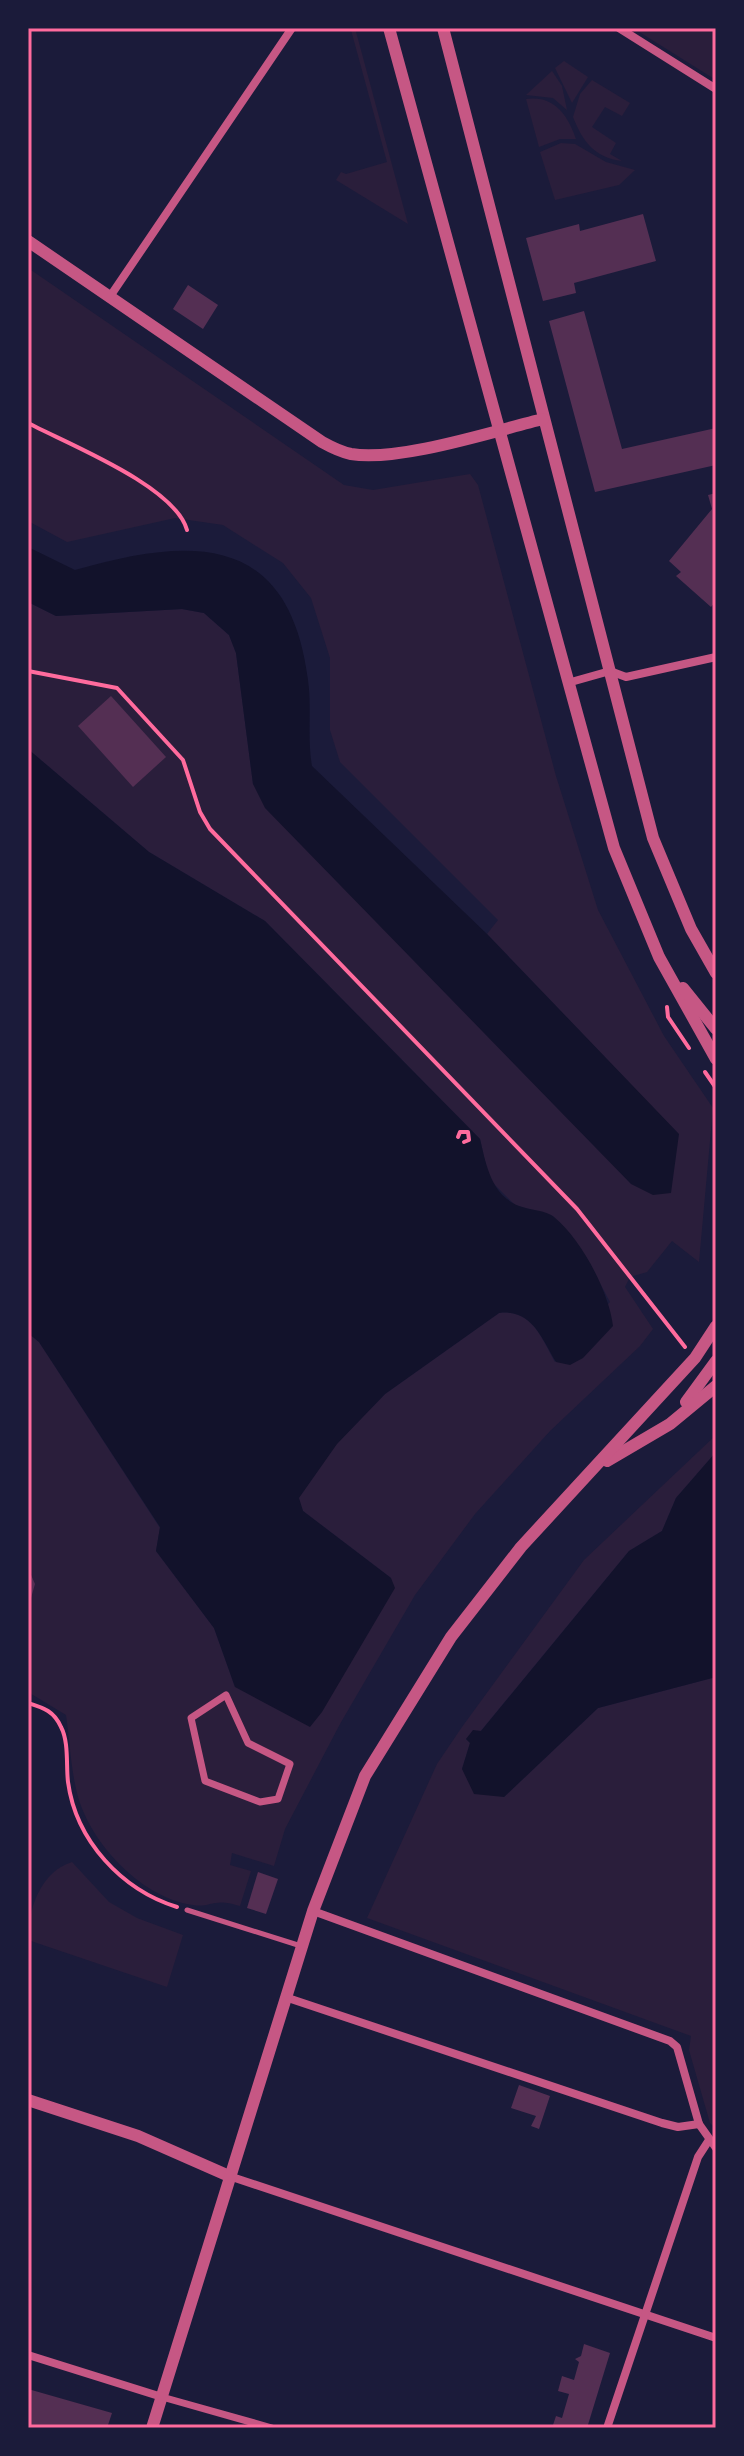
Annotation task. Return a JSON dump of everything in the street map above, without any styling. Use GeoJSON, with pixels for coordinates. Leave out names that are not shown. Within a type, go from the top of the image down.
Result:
{"type":"FeatureCollection","features":[{"type":"Feature","properties":{"kind":"street"},"geometry":{"type":"LineString","coordinates":[[389,28],[498,430],[571,682],[614,848],[659,957],[716,1059]]}},
{"type":"Feature","properties":{"kind":"street"},"geometry":{"type":"LineString","coordinates":[[443,28],[653,838],[691,929],[716,973]]}},
{"type":"Feature","properties":{"kind":"street"},"geometry":{"type":"LineString","coordinates":[[619,28],[716,89]]}},
{"type":"Feature","properties":{"kind":"street"},"geometry":{"type":"LineString","coordinates":[[109,298],[290,29]]}},
{"type":"Feature","properties":{"kind":"street"},"geometry":{"type":"LineString","coordinates":[[28,241],[310,434],[341,451],[353,454],[400,452],[543,419]]}},
{"type":"Feature","properties":{"kind":"street"},"geometry":{"type":"LineString","coordinates":[[571,682],[610,671],[626,677],[716,657]]}},
{"type":"Feature","properties":{"kind":"street"},"geometry":{"type":"LineString","coordinates":[[659,957],[716,1029]]}},
{"type":"Feature","properties":{"kind":"street"},"geometry":{"type":"LineString","coordinates":[[152,2428],[313,1911],[365,1776],[451,1637],[521,1547],[695,1358],[716,1326]]}},
{"type":"Feature","properties":{"kind":"street"},"geometry":{"type":"LineString","coordinates":[[670,1424],[716,1361]]}},
{"type":"Feature","properties":{"kind":"street"},"geometry":{"type":"LineString","coordinates":[[596,1467],[670,1424],[716,1383]]}},
{"type":"Feature","properties":{"kind":"street"},"geometry":{"type":"LineString","coordinates":[[226,1695],[248,1743],[290,1764],[278,1799],[260,1802],[205,1781],[191,1718],[226,1695]]}},
{"type":"Feature","properties":{"kind":"street"},"geometry":{"type":"LineString","coordinates":[[313,1911],[670,2041],[677,2047],[699,2124],[716,2148]]}},
{"type":"Feature","properties":{"kind":"street"},"geometry":{"type":"LineString","coordinates":[[285,1997],[662,2123],[678,2127],[699,2124]]}},
{"type":"Feature","properties":{"kind":"street"},"geometry":{"type":"LineString","coordinates":[[28,2100],[138,2136],[229,2176],[716,2338]]}},
{"type":"Feature","properties":{"kind":"street"},"geometry":{"type":"LineString","coordinates":[[607,2428],[698,2157],[709,2140]]}},
{"type":"Feature","properties":{"kind":"street"},"geometry":{"type":"LineString","coordinates":[[28,2355],[272,2428]]}},
{"type":"Feature","properties":{"kind":"lane"},"geometry":{"type":"LineString","coordinates":[[187,1910],[302,1946]]}},
{"type":"Feature","properties":{"kind":"path"},"geometry":{"type":"LineString","coordinates":[[28,423],[155,491],[184,519],[187,530]]}},
{"type":"Feature","properties":{"kind":"path"},"geometry":{"type":"LineString","coordinates":[[28,671],[117,688],[183,760],[200,812],[210,829],[577,1209],[695,1358]]}},
{"type":"Feature","properties":{"kind":"path"},"geometry":{"type":"LineString","coordinates":[[458,1137],[460,1132],[473,1128]]}},
{"type":"Feature","properties":{"kind":"path"},"geometry":{"type":"LineString","coordinates":[[464,1142],[469,1140],[468,1132]]}},
{"type":"Feature","properties":{"kind":"path"},"geometry":{"type":"LineString","coordinates":[[28,1703],[49,1709],[63,1729],[68,1785],[75,1810],[90,1840],[111,1869],[157,1901],[187,1910]]}},
{"type":"Feature","properties":{"kind":"shaded area"},"geometry":{"type":"Polygon","coordinates":[[[327,28],[355,28],[408,224],[336,180],[341,172],[346,174],[387,162],[351,30],[327,28]]]}},
{"type":"Feature","properties":{"kind":"shaded area"},"geometry":{"type":"Polygon","coordinates":[[[633,28],[710,28],[716,32],[716,80],[633,28]]]}},
{"type":"Feature","properties":{"kind":"shaded area"},"geometry":{"type":"Polygon","coordinates":[[[564,61],[588,77],[572,103],[555,68],[564,61]]]}},
{"type":"Feature","properties":{"kind":"shaded area"},"geometry":{"type":"Polygon","coordinates":[[[552,71],[562,86],[567,110],[553,98],[526,95],[552,71]]]}},
{"type":"Feature","properties":{"kind":"shaded area"},"geometry":{"type":"Polygon","coordinates":[[[592,80],[630,103],[622,116],[605,107],[592,127],[616,143],[610,154],[622,161],[604,156],[590,146],[573,117],[580,94],[592,80]]]}},
{"type":"Feature","properties":{"kind":"shaded area"},"geometry":{"type":"Polygon","coordinates":[[[526,99],[544,100],[558,108],[569,122],[576,139],[560,139],[539,147],[526,99]]]}},
{"type":"Feature","properties":{"kind":"shaded area"},"geometry":{"type":"Polygon","coordinates":[[[561,143],[575,144],[606,162],[635,170],[619,185],[555,200],[540,152],[561,143]]]}},
{"type":"Feature","properties":{"kind":"shaded area"},"geometry":{"type":"Polygon","coordinates":[[[28,268],[344,485],[373,490],[470,474],[478,485],[556,776],[598,910],[664,1036],[713,1108],[699,1262],[672,1241],[647,1272],[630,1277],[625,1287],[653,1329],[640,1346],[550,1431],[475,1514],[415,1595],[340,1724],[285,1829],[274,1866],[232,1853],[230,1865],[251,1871],[240,1906],[224,1902],[199,1906],[174,1900],[156,1892],[123,1868],[96,1835],[79,1800],[66,1715],[28,1692],[28,1333],[39,1342],[160,1528],[156,1551],[214,1628],[235,1687],[391,1578],[303,1511],[298,1498],[337,1443],[385,1394],[499,1313],[520,1315],[528,1320],[540,1334],[555,1362],[610,1302],[586,1257],[553,1216],[515,1205],[489,1179],[480,1139],[265,921],[149,852],[28,749],[28,602],[56,616],[182,609],[204,613],[229,635],[236,653],[253,784],[679,1135],[487,934],[498,920],[340,762],[330,730],[330,658],[311,598],[283,563],[223,525],[175,518],[67,542],[28,521],[28,268]]]}},
{"type":"Feature","properties":{"kind":"shaded area"},"geometry":{"type":"Polygon","coordinates":[[[28,547],[75,570],[159,552],[196,551],[229,557],[257,572],[280,596],[297,632],[308,680],[312,766],[487,934],[679,1134],[671,1193],[653,1195],[631,1184],[265,808],[253,784],[236,653],[229,635],[204,613],[182,609],[56,616],[28,602],[28,547]]]}},
{"type":"Feature","properties":{"kind":"shaded area"},"geometry":{"type":"Polygon","coordinates":[[[28,749],[149,852],[265,921],[480,1139],[491,1178],[502,1194],[519,1206],[551,1215],[564,1227],[584,1253],[606,1298],[613,1326],[583,1358],[570,1365],[556,1362],[528,1320],[520,1315],[499,1313],[385,1394],[337,1444],[299,1498],[303,1511],[391,1578],[395,1588],[322,1712],[310,1727],[235,1687],[214,1628],[156,1551],[160,1527],[39,1342],[28,1333],[28,749]]]}},
{"type":"Feature","properties":{"kind":"shaded area"},"geometry":{"type":"Polygon","coordinates":[[[716,1435],[716,1452],[676,1498],[662,1531],[629,1551],[480,1732],[466,1739],[470,1743],[462,1769],[504,1797],[598,1708],[716,1677],[716,2129],[710,2123],[689,2050],[691,2036],[367,1918],[437,1764],[462,1727],[584,1560],[716,1435]]]}},
{"type":"Feature","properties":{"kind":"shaded area"},"geometry":{"type":"Polygon","coordinates":[[[716,1452],[716,1677],[598,1708],[504,1797],[474,1794],[462,1769],[470,1743],[466,1739],[473,1730],[481,1731],[629,1551],[662,1531],[676,1498],[716,1452]]]}},
{"type":"Feature","properties":{"kind":"shaded area"},"geometry":{"type":"Polygon","coordinates":[[[72,1862],[109,1902],[137,1918],[183,1935],[167,1987],[28,1940],[33,1905],[44,1883],[61,1867],[72,1862]]]}},
{"type":"Feature","properties":{"kind":"building"},"geometry":{"type":"Polygon","coordinates":[[[643,214],[656,261],[574,283],[576,293],[543,301],[526,238],[579,224],[580,231],[643,214]]]}},
{"type":"Feature","properties":{"kind":"building"},"geometry":{"type":"Polygon","coordinates":[[[188,285],[218,305],[203,329],[173,309],[188,285]]]}},
{"type":"Feature","properties":{"kind":"building"},"geometry":{"type":"Polygon","coordinates":[[[584,311],[622,449],[716,428],[716,465],[595,492],[549,321],[584,311]]]}},
{"type":"Feature","properties":{"kind":"building"},"geometry":{"type":"Polygon","coordinates":[[[716,493],[716,601],[711,607],[676,576],[681,572],[669,561],[712,509],[708,495],[716,493]]]}},
{"type":"Feature","properties":{"kind":"building"},"geometry":{"type":"Polygon","coordinates":[[[111,696],[166,757],[133,787],[78,726],[111,696]]]}},
{"type":"Feature","properties":{"kind":"building"},"geometry":{"type":"Polygon","coordinates":[[[28,1568],[35,1584],[29,1605],[28,1605],[28,1568]]]}},
{"type":"Feature","properties":{"kind":"building"},"geometry":{"type":"Polygon","coordinates":[[[258,1872],[278,1879],[266,1914],[247,1908],[258,1872]]]}},
{"type":"Feature","properties":{"kind":"building"},"geometry":{"type":"Polygon","coordinates":[[[519,2085],[550,2096],[539,2129],[531,2126],[536,2116],[511,2108],[519,2085]]]}},
{"type":"Feature","properties":{"kind":"building"},"geometry":{"type":"Polygon","coordinates":[[[584,2344],[610,2353],[587,2428],[559,2428],[553,2425],[556,2416],[562,2418],[569,2394],[558,2391],[562,2376],[574,2380],[579,2362],[575,2359],[581,2356],[584,2344]]]}},
{"type":"Feature","properties":{"kind":"building"},"geometry":{"type":"Polygon","coordinates":[[[28,2389],[112,2413],[107,2428],[28,2428],[28,2389]]]}}]}
